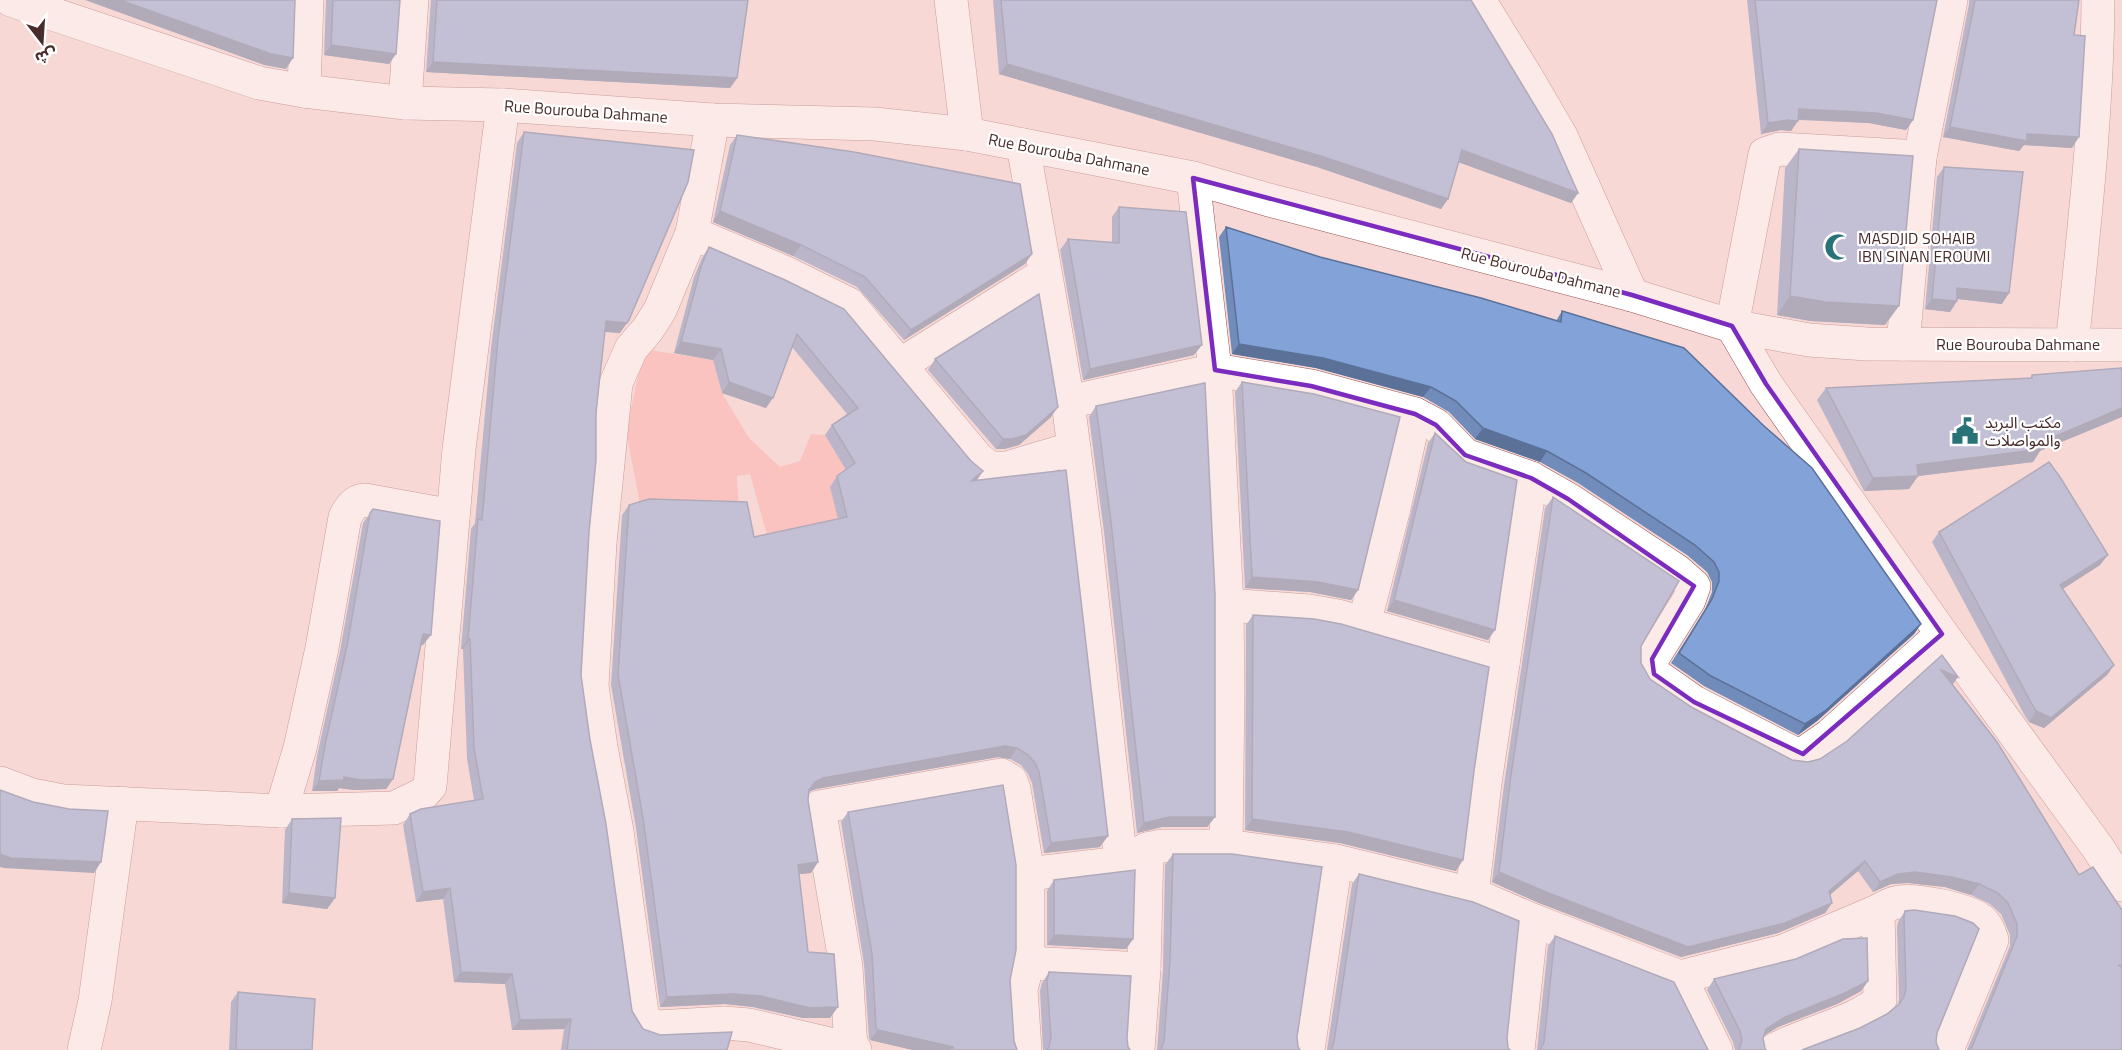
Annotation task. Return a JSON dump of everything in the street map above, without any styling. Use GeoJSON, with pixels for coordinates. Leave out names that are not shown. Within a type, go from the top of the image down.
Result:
{"type":"FeatureCollection","features":[{"type":"Feature","properties":{"kind":"street","name":"Rue Bourouba Dahmane"},"geometry":{"type":"LineString","coordinates":[[11,0],[260,83],[304,91],[405,103],[503,105],[713,120],[875,124],[968,134],[1193,178],[1269,201],[1632,295],[1732,326],[1809,340],[1867,344],[2122,345]]}},
{"type":"Feature","properties":{"kind":"street"},"geometry":{"type":"LineString","coordinates":[[304,91],[307,0]]}},
{"type":"Feature","properties":{"kind":"street"},"geometry":{"type":"LineString","coordinates":[[405,103],[412,0]]}},
{"type":"Feature","properties":{"kind":"street"},"geometry":{"type":"LineString","coordinates":[[951,0],[968,134]]}},
{"type":"Feature","properties":{"kind":"street"},"geometry":{"type":"LineString","coordinates":[[1479,0],[1561,136],[1632,295]]}},
{"type":"Feature","properties":{"kind":"street"},"geometry":{"type":"LineString","coordinates":[[1903,344],[1920,157],[1951,0]]}},
{"type":"Feature","properties":{"kind":"street"},"geometry":{"type":"LineString","coordinates":[[2072,345],[2090,168],[2098,59],[2098,0]]}},
{"type":"Feature","properties":{"kind":"street"},"geometry":{"type":"LineString","coordinates":[[0,783],[32,795],[52,799],[281,811],[394,808],[423,794],[430,786],[459,449],[503,105]]}},
{"type":"Feature","properties":{"kind":"street"},"geometry":{"type":"LineString","coordinates":[[713,120],[692,233],[660,310],[631,349],[616,383],[600,543],[592,686],[617,831],[642,1013],[648,1025],[657,1027],[724,1023],[749,1025],[853,1049],[846,967],[819,807],[911,789],[1001,776],[1011,781],[1014,789],[1028,874],[1028,963],[1021,989],[1025,1050]]}},
{"type":"Feature","properties":{"kind":"street"},"geometry":{"type":"LineString","coordinates":[[1023,145],[1068,402],[1085,534],[1134,856],[1144,969],[1138,1050]]}},
{"type":"Feature","properties":{"kind":"street"},"geometry":{"type":"LineString","coordinates":[[1920,157],[1780,149],[1765,154],[1732,326],[1766,384],[1942,634],[2110,845],[2122,885]]}},
{"type":"Feature","properties":{"kind":"street"},"geometry":{"type":"LineString","coordinates":[[1193,178],[1215,370],[1227,605],[1226,846]]}},
{"type":"Feature","properties":{"kind":"street"},"geometry":{"type":"LineString","coordinates":[[692,233],[786,273],[849,304],[978,459],[990,468],[1007,468],[1074,448]]}},
{"type":"Feature","properties":{"kind":"street"},"geometry":{"type":"LineString","coordinates":[[900,365],[1045,274]]}},
{"type":"Feature","properties":{"kind":"street"},"geometry":{"type":"LineString","coordinates":[[1068,402],[1215,370],[1311,386],[1415,414],[1436,425],[1465,455],[1531,478],[1568,499],[1677,571],[1694,586],[1689,600],[1652,659],[1651,667],[1654,674],[1694,702],[1793,753],[1803,754],[1829,736],[1942,634]]}},
{"type":"Feature","properties":{"kind":"street"},"geometry":{"type":"LineString","coordinates":[[1364,624],[1415,414]]}},
{"type":"Feature","properties":{"kind":"street"},"geometry":{"type":"LineString","coordinates":[[1472,894],[1485,783],[1531,478]]}},
{"type":"Feature","properties":{"kind":"street"},"geometry":{"type":"LineString","coordinates":[[281,811],[300,748],[322,648],[345,517],[357,501],[365,500],[453,516]]}},
{"type":"Feature","properties":{"kind":"street"},"geometry":{"type":"LineString","coordinates":[[1227,605],[1309,611],[1338,616],[1503,664]]}},
{"type":"Feature","properties":{"kind":"street"},"geometry":{"type":"LineString","coordinates":[[84,1050],[95,1001],[122,803]]}},
{"type":"Feature","properties":{"kind":"street"},"geometry":{"type":"LineString","coordinates":[[1028,874],[1134,856],[1162,846],[1226,846],[1336,861],[1472,894],[1532,920],[1680,977],[1784,951],[1878,911],[1888,904],[1914,902],[1959,911],[1981,920],[1992,940],[1947,1050]]}},
{"type":"Feature","properties":{"kind":"street"},"geometry":{"type":"LineString","coordinates":[[1308,1050],[1336,861]]}},
{"type":"Feature","properties":{"kind":"street"},"geometry":{"type":"LineString","coordinates":[[1774,1050],[1792,1040],[1869,1010],[1880,1000],[1878,911]]}},
{"type":"Feature","properties":{"kind":"street"},"geometry":{"type":"LineString","coordinates":[[1518,1050],[1532,920]]}},
{"type":"Feature","properties":{"kind":"street"},"geometry":{"type":"LineString","coordinates":[[1028,963],[1144,969]]}},
{"type":"Feature","properties":{"kind":"street"},"geometry":{"type":"LineString","coordinates":[[1680,977],[1716,1050]]}},
{"type":"Feature","properties":{"kind":"highlighted area"},"geometry":{"type":"Polygon","coordinates":[[[1193,178],[1632,295],[1732,326],[1766,384],[1942,634],[1803,754],[1694,702],[1654,674],[1652,659],[1694,586],[1568,499],[1531,478],[1465,455],[1436,425],[1415,414],[1311,386],[1215,370],[1193,178]]]}},
{"type":"Feature","properties":{"kind":"shaded area"},"geometry":{"type":"Polygon","coordinates":[[[644,349],[713,360],[722,393],[749,438],[780,467],[800,461],[811,434],[825,435],[848,473],[840,527],[769,543],[750,474],[737,476],[739,513],[641,509],[626,431],[644,349]]]}},
{"type":"Feature","properties":{"kind":"building"},"geometry":{"type":"Polygon","coordinates":[[[120,0],[295,0],[293,58],[271,54],[120,0]]]}},
{"type":"Feature","properties":{"kind":"building"},"geometry":{"type":"Polygon","coordinates":[[[333,0],[400,0],[396,54],[331,45],[333,0]]]}},
{"type":"Feature","properties":{"kind":"building"},"geometry":{"type":"Polygon","coordinates":[[[437,0],[748,0],[737,78],[433,62],[437,0]]]}},
{"type":"Feature","properties":{"kind":"building"},"geometry":{"type":"Polygon","coordinates":[[[1001,0],[1471,0],[1552,134],[1578,193],[1462,150],[1448,199],[1324,157],[1007,64],[1001,0]]]}},
{"type":"Feature","properties":{"kind":"building"},"geometry":{"type":"Polygon","coordinates":[[[1755,0],[1937,0],[1913,120],[1876,113],[1799,109],[1798,121],[1768,123],[1755,0]]]}},
{"type":"Feature","properties":{"kind":"building"},"geometry":{"type":"Polygon","coordinates":[[[1975,0],[2079,0],[2074,35],[2085,36],[2079,137],[2027,134],[2027,141],[1950,127],[1975,0]]]}},
{"type":"Feature","properties":{"kind":"building"},"geometry":{"type":"Polygon","coordinates":[[[524,132],[694,150],[688,182],[629,320],[627,323],[606,321],[596,412],[596,460],[589,532],[581,675],[590,740],[606,824],[632,1011],[643,1029],[660,1035],[732,1032],[727,1050],[567,1050],[571,1019],[520,1020],[512,974],[461,972],[450,888],[423,892],[410,814],[421,809],[483,799],[474,748],[470,639],[468,639],[478,519],[482,520],[498,338],[524,132]]]}},
{"type":"Feature","properties":{"kind":"building"},"geometry":{"type":"Polygon","coordinates":[[[737,135],[854,152],[1020,184],[1032,254],[911,330],[865,277],[801,245],[720,211],[737,135]]]}},
{"type":"Feature","properties":{"kind":"building","name":"MASDJID SOHAIB IBN SINAN EROUMI"},"geometry":{"type":"Polygon","coordinates":[[[1799,149],[1913,156],[1899,306],[1825,302],[1790,296],[1799,149]]]}},
{"type":"Feature","properties":{"kind":"building"},"geometry":{"type":"Polygon","coordinates":[[[1944,167],[2023,172],[2009,293],[1957,288],[1957,301],[1932,299],[1944,167]]]}},
{"type":"Feature","properties":{"kind":"building"},"geometry":{"type":"Polygon","coordinates":[[[1119,207],[1186,212],[1202,345],[1090,369],[1068,239],[1119,243],[1119,207]]]}},
{"type":"Feature","properties":{"kind":"building"},"geometry":{"type":"Polygon","coordinates":[[[1226,227],[1320,257],[1481,298],[1561,322],[1562,311],[1684,348],[1764,426],[1812,468],[1921,624],[1825,711],[1805,724],[1711,676],[1679,653],[1712,599],[1719,581],[1719,572],[1714,562],[1695,545],[1586,473],[1547,451],[1483,428],[1456,401],[1431,387],[1323,358],[1239,344],[1226,227]]]}},
{"type":"Feature","properties":{"kind":"building"},"geometry":{"type":"Polygon","coordinates":[[[709,247],[844,309],[971,461],[983,471],[971,481],[1066,470],[1108,836],[1051,843],[1039,772],[1028,755],[1017,748],[1005,746],[823,778],[815,782],[809,790],[808,800],[818,862],[798,865],[808,952],[834,954],[838,1007],[810,1008],[761,996],[733,994],[667,997],[643,818],[618,675],[629,505],[649,499],[747,502],[754,537],[847,517],[837,476],[855,463],[832,425],[858,408],[797,334],[773,398],[729,382],[721,349],[681,342],[701,267],[709,247]]]}},
{"type":"Feature","properties":{"kind":"building"},"geometry":{"type":"Polygon","coordinates":[[[1039,294],[1058,407],[1026,435],[1003,439],[935,359],[1039,294]]]}},
{"type":"Feature","properties":{"kind":"building"},"geometry":{"type":"Polygon","coordinates":[[[2122,368],[2122,408],[2037,444],[2042,449],[1917,465],[1918,476],[1873,478],[1826,388],[2032,378],[2032,375],[2122,368]]]}},
{"type":"Feature","properties":{"kind":"building"},"geometry":{"type":"Polygon","coordinates":[[[1242,382],[1314,394],[1400,417],[1358,590],[1318,582],[1252,577],[1242,382]]]}},
{"type":"Feature","properties":{"kind":"building"},"geometry":{"type":"Polygon","coordinates":[[[1205,383],[1215,595],[1215,817],[1169,817],[1144,823],[1096,406],[1205,383]]]}},
{"type":"Feature","properties":{"kind":"building"},"geometry":{"type":"Polygon","coordinates":[[[1435,433],[1466,462],[1517,480],[1495,630],[1394,600],[1435,433]]]}},
{"type":"Feature","properties":{"kind":"building"},"geometry":{"type":"Polygon","coordinates":[[[2049,462],[2108,555],[2060,585],[2114,665],[2051,718],[2036,711],[1939,532],[2049,462]]]}},
{"type":"Feature","properties":{"kind":"building"},"geometry":{"type":"Polygon","coordinates":[[[1553,497],[1679,581],[1641,646],[1641,663],[1650,679],[1693,708],[1792,760],[1808,762],[1820,759],[1847,741],[1942,655],[1958,677],[1941,670],[1997,742],[2079,875],[2093,867],[2122,910],[2122,966],[2118,965],[2122,967],[2122,1050],[1969,1050],[2017,936],[2017,924],[2008,903],[1998,893],[1979,884],[1952,877],[1915,872],[1898,874],[1880,882],[1865,861],[1829,891],[1832,903],[1785,923],[1688,947],[1499,872],[1511,775],[1553,497]]]}},
{"type":"Feature","properties":{"kind":"building"},"geometry":{"type":"Polygon","coordinates":[[[373,509],[440,521],[431,635],[423,634],[393,779],[361,780],[344,777],[344,780],[319,781],[348,641],[370,513],[373,509]]]}},
{"type":"Feature","properties":{"kind":"building"},"geometry":{"type":"Polygon","coordinates":[[[1253,615],[1314,619],[1341,624],[1489,667],[1463,860],[1348,832],[1252,819],[1253,615]]]}},
{"type":"Feature","properties":{"kind":"building"},"geometry":{"type":"Polygon","coordinates":[[[1003,785],[1016,865],[1016,950],[1010,980],[1014,1041],[1017,1050],[954,1050],[953,1047],[878,1030],[876,1028],[872,954],[848,812],[1003,785]]]}},
{"type":"Feature","properties":{"kind":"building"},"geometry":{"type":"Polygon","coordinates":[[[0,790],[33,802],[69,809],[108,811],[101,862],[11,858],[0,854],[0,790]]]}},
{"type":"Feature","properties":{"kind":"building"},"geometry":{"type":"Polygon","coordinates":[[[341,818],[335,898],[289,893],[292,819],[341,818]]]}},
{"type":"Feature","properties":{"kind":"building"},"geometry":{"type":"Polygon","coordinates":[[[1173,854],[1232,854],[1322,867],[1297,1037],[1300,1050],[1161,1050],[1164,1041],[1170,960],[1173,854]]]}},
{"type":"Feature","properties":{"kind":"building"},"geometry":{"type":"Polygon","coordinates":[[[1135,870],[1133,939],[1054,935],[1054,880],[1135,870]]]}},
{"type":"Feature","properties":{"kind":"building"},"geometry":{"type":"Polygon","coordinates":[[[1359,874],[1473,902],[1519,921],[1507,1038],[1510,1050],[1331,1050],[1359,874]]]}},
{"type":"Feature","properties":{"kind":"building"},"geometry":{"type":"Polygon","coordinates":[[[1914,910],[1955,916],[1973,923],[1979,929],[1937,1033],[1936,1042],[1939,1050],[1802,1050],[1860,1028],[1887,1014],[1899,1004],[1906,989],[1904,917],[1905,911],[1914,910]]]}},
{"type":"Feature","properties":{"kind":"building"},"geometry":{"type":"Polygon","coordinates":[[[1555,936],[1674,982],[1708,1050],[1540,1050],[1544,1042],[1555,936]]]}},
{"type":"Feature","properties":{"kind":"building"},"geometry":{"type":"Polygon","coordinates":[[[1867,938],[1868,981],[1845,993],[1785,1017],[1766,1029],[1763,1038],[1766,1050],[1739,1050],[1742,1040],[1740,1031],[1714,979],[1796,959],[1843,939],[1867,938]]]}},
{"type":"Feature","properties":{"kind":"building"},"geometry":{"type":"Polygon","coordinates":[[[1049,972],[1131,976],[1127,1038],[1130,1050],[1047,1050],[1051,1038],[1047,981],[1049,972]]]}},
{"type":"Feature","properties":{"kind":"building"},"geometry":{"type":"Polygon","coordinates":[[[238,992],[315,999],[312,1050],[236,1050],[238,992]]]}},
{"type":"Feature","properties":{"kind":"place","name":"MASDJID SOHAIB IBN SINAN EROUMI"},"geometry":{"type":"Point","coordinates":[1838,247]}},
{"type":"Feature","properties":{"kind":"place","name":"مكتب البريد والمواصلات"},"geometry":{"type":"Point","coordinates":[1965,431]}}]}
